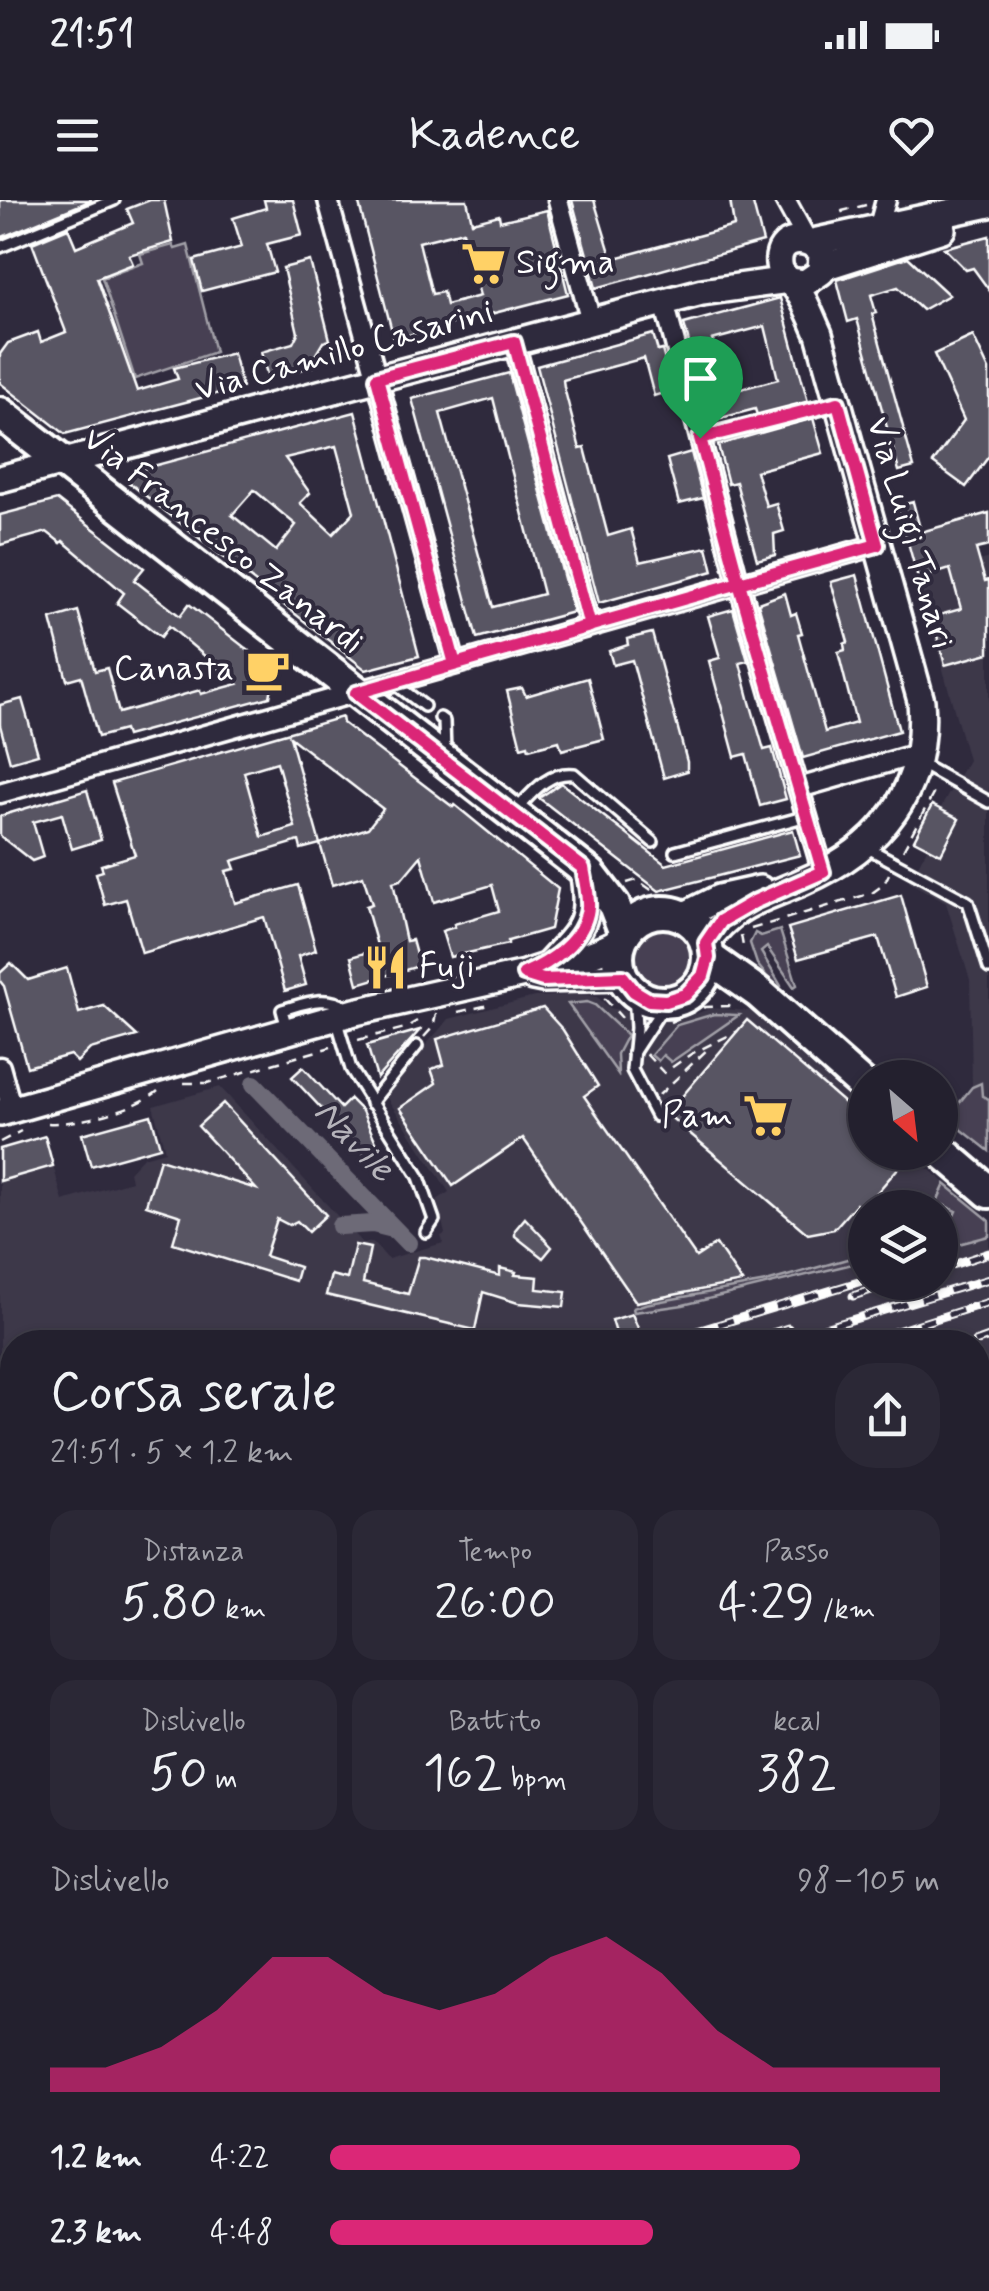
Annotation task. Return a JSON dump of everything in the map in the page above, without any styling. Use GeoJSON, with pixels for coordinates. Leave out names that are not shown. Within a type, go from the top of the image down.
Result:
{"type":"FeatureCollection","features":[{"type":"Feature","properties":{"kind":"main road","name":"Via Francesco Zanardi"},"geometry":{"type":"LineString","coordinates":[[0,413],[587,871],[614,904],[622,937]]}},
{"type":"Feature","properties":{"kind":"main road","name":"Via Francesco Zanardi"},"geometry":{"type":"LineString","coordinates":[[587,871],[675,908]]}},
{"type":"Feature","properties":{"kind":"main road"},"geometry":{"type":"LineString","coordinates":[[775,1010],[734,994],[675,1006],[620,989],[618,960],[622,937],[638,919],[675,908],[695,925],[707,950],[848,1072]]}},
{"type":"Feature","properties":{"kind":"main road"},"geometry":{"type":"LineString","coordinates":[[675,1006],[703,976],[707,950]]}},
{"type":"Feature","properties":{"kind":"main road"},"geometry":{"type":"LineString","coordinates":[[958,1165],[989,1192]]}},
{"type":"Feature","properties":{"kind":"street"},"geometry":{"type":"LineString","coordinates":[[328,200],[455,664]]}},
{"type":"Feature","properties":{"kind":"street"},"geometry":{"type":"LineString","coordinates":[[558,200],[591,322]]}},
{"type":"Feature","properties":{"kind":"street","name":"Via Luigi Tanari"},"geometry":{"type":"LineString","coordinates":[[707,950],[729,915],[823,872],[864,846],[902,799],[920,758],[921,702],[794,258],[784,200]]}},
{"type":"Feature","properties":{"kind":"street"},"geometry":{"type":"LineString","coordinates":[[879,226],[886,200]]}},
{"type":"Feature","properties":{"kind":"street","name":"Via Camillo Casarini"},"geometry":{"type":"LineString","coordinates":[[0,478],[702,292],[879,226],[989,204]]}},
{"type":"Feature","properties":{"kind":"street"},"geometry":{"type":"LineString","coordinates":[[820,272],[822,253],[794,258],[805,283],[854,255],[989,217]]}},
{"type":"Feature","properties":{"kind":"street","name":"Via Luigi Tanari"},"geometry":{"type":"LineString","coordinates":[[818,334],[815,305],[820,272]]}},
{"type":"Feature","properties":{"kind":"street"},"geometry":{"type":"LineString","coordinates":[[664,302],[739,583],[823,872]]}},
{"type":"Feature","properties":{"kind":"street"},"geometry":{"type":"LineString","coordinates":[[514,342],[590,626]]}},
{"type":"Feature","properties":{"kind":"street"},"geometry":{"type":"LineString","coordinates":[[0,793],[877,545]]}},
{"type":"Feature","properties":{"kind":"street"},"geometry":{"type":"LineString","coordinates":[[798,788],[920,758]]}},
{"type":"Feature","properties":{"kind":"street"},"geometry":{"type":"LineString","coordinates":[[549,964],[579,932],[587,914],[587,871]]}},
{"type":"Feature","properties":{"kind":"street","name":"Via Luigi Tanari"},"geometry":{"type":"LineString","coordinates":[[675,908],[733,893],[790,887]]}},
{"type":"Feature","properties":{"kind":"street"},"geometry":{"type":"LineString","coordinates":[[0,1067],[11,1118],[346,1015],[587,958],[622,937]]}},
{"type":"Feature","properties":{"kind":"street"},"geometry":{"type":"LineString","coordinates":[[524,974],[620,989]]}},
{"type":"Feature","properties":{"kind":"lane"},"geometry":{"type":"LineString","coordinates":[[0,247],[114,200]]}},
{"type":"Feature","properties":{"kind":"lane"},"geometry":{"type":"LineString","coordinates":[[700,438],[838,403]]}},
{"type":"Feature","properties":{"kind":"lane"},"geometry":{"type":"LineString","coordinates":[[393,682],[424,706]]}},
{"type":"Feature","properties":{"kind":"lane"},"geometry":{"type":"LineString","coordinates":[[440,718],[444,721],[446,760]]}},
{"type":"Feature","properties":{"kind":"lane"},"geometry":{"type":"LineString","coordinates":[[920,758],[989,802]]}},
{"type":"Feature","properties":{"kind":"lane"},"geometry":{"type":"LineString","coordinates":[[513,813],[544,781],[565,773],[574,774],[653,842]]}},
{"type":"Feature","properties":{"kind":"lane"},"geometry":{"type":"LineString","coordinates":[[675,852],[807,816]]}},
{"type":"Feature","properties":{"kind":"lane"},"geometry":{"type":"LineString","coordinates":[[864,846],[968,902],[989,968]]}},
{"type":"Feature","properties":{"kind":"lane"},"geometry":{"type":"LineString","coordinates":[[620,989],[636,1028],[632,1056],[635,1081],[656,1116]]}},
{"type":"Feature","properties":{"kind":"lane"},"geometry":{"type":"LineString","coordinates":[[632,1056],[675,1006]]}},
{"type":"Feature","properties":{"kind":"lane"},"geometry":{"type":"LineString","coordinates":[[346,1015],[350,1069],[419,1177],[434,1220],[426,1232]]}},
{"type":"Feature","properties":{"kind":"lane"},"geometry":{"type":"LineString","coordinates":[[371,1103],[417,1046]]}},
{"type":"Feature","properties":{"kind":"path"},"geometry":{"type":"LineString","coordinates":[[904,848],[943,776]]}},
{"type":"Feature","properties":{"kind":"path"},"geometry":{"type":"LineString","coordinates":[[628,882],[637,880],[675,908]]}},
{"type":"Feature","properties":{"kind":"path"},"geometry":{"type":"LineString","coordinates":[[746,961],[740,932],[872,892],[884,884]]}},
{"type":"Feature","properties":{"kind":"path"},"geometry":{"type":"LineString","coordinates":[[620,989],[627,1024]]}},
{"type":"Feature","properties":{"kind":"path"},"geometry":{"type":"LineString","coordinates":[[417,1046],[433,1027],[436,1012],[467,1012],[499,1002]]}},
{"type":"Feature","properties":{"kind":"path"},"geometry":{"type":"LineString","coordinates":[[675,1006],[729,1006]]}},
{"type":"Feature","properties":{"kind":"path"},"geometry":{"type":"LineString","coordinates":[[351,1042],[405,1028],[422,1017]]}},
{"type":"Feature","properties":{"kind":"path"},"geometry":{"type":"LineString","coordinates":[[650,1045],[646,1054],[664,1074],[738,1031]]}},
{"type":"Feature","properties":{"kind":"path"},"geometry":{"type":"LineString","coordinates":[[654,1091],[660,1096],[664,1094],[719,1040]]}},
{"type":"Feature","properties":{"kind":"path"},"geometry":{"type":"LineString","coordinates":[[179,1083],[207,1083],[334,1047]]}},
{"type":"Feature","properties":{"kind":"path"},"geometry":{"type":"LineString","coordinates":[[47,1123],[66,1123],[142,1102],[167,1086]]}},
{"type":"Feature","properties":{"kind":"path"},"geometry":{"type":"LineString","coordinates":[[0,1142],[11,1118]]}},
{"type":"Feature","properties":{"kind":"shaded area"},"geometry":{"type":"Polygon","coordinates":[[[173,245],[175,249],[188,245],[215,352],[135,379],[102,278],[143,263],[140,254],[173,245]]]}},
{"type":"Feature","properties":{"kind":"shaded area"},"geometry":{"type":"Polygon","coordinates":[[[989,558],[989,1151],[958,1127],[958,1104],[972,1086],[970,980],[946,903],[909,882],[928,847],[940,809],[968,760],[918,579],[989,558]]]}},
{"type":"Feature","properties":{"kind":"shaded area"},"geometry":{"type":"Polygon","coordinates":[[[664,928],[685,937],[694,958],[685,979],[664,988],[643,979],[634,958],[643,937],[664,928]]]}},
{"type":"Feature","properties":{"kind":"shaded area"},"geometry":{"type":"Polygon","coordinates":[[[780,930],[797,985],[794,987],[767,947],[761,952],[781,986],[777,989],[757,964],[750,943],[755,933],[761,936],[780,930]]]}},
{"type":"Feature","properties":{"kind":"shaded area"},"geometry":{"type":"Polygon","coordinates":[[[584,994],[597,997],[610,1008],[677,1021],[711,1008],[750,1011],[848,1098],[848,1170],[930,1170],[954,1190],[848,1190],[848,1300],[958,1300],[958,1194],[989,1220],[989,1330],[0,1330],[0,1149],[45,1136],[63,1201],[131,1181],[129,1172],[143,1157],[165,1151],[153,1106],[220,1087],[363,1244],[373,1242],[388,1259],[443,1243],[441,1236],[445,1234],[437,1200],[449,1192],[383,1092],[449,1019],[534,997],[584,994]]]}},
{"type":"Feature","properties":{"kind":"shaded area"},"geometry":{"type":"Polygon","coordinates":[[[587,1002],[627,1035],[617,1054],[618,1074],[568,1004],[587,1002]]]}},
{"type":"Feature","properties":{"kind":"shaded area"},"geometry":{"type":"Polygon","coordinates":[[[714,1014],[739,1015],[671,1062],[663,1055],[658,1061],[651,1055],[677,1025],[714,1014]]]}},
{"type":"Feature","properties":{"kind":"shaded area"},"geometry":{"type":"Polygon","coordinates":[[[981,1083],[982,1096],[989,1099],[989,1151],[958,1127],[958,1104],[972,1087],[981,1083]]]}},
{"type":"Feature","properties":{"kind":"shaded area"},"geometry":{"type":"Polygon","coordinates":[[[958,1195],[989,1220],[989,1236],[958,1244],[958,1195]]]}},
{"type":"Feature","properties":{"kind":"shaded area"},"geometry":{"type":"Polygon","coordinates":[[[848,1259],[848,1265],[683,1305],[634,1312],[633,1308],[645,1304],[766,1282],[848,1259]]]}},
{"type":"Feature","properties":{"kind":"building"},"geometry":{"type":"Polygon","coordinates":[[[0,200],[92,200],[0,238],[0,200]]]}},
{"type":"Feature","properties":{"kind":"building"},"geometry":{"type":"Polygon","coordinates":[[[150,200],[164,200],[173,242],[129,255],[133,264],[97,278],[137,391],[178,379],[174,368],[233,353],[242,387],[65,434],[0,383],[0,354],[8,343],[38,332],[41,342],[66,332],[32,243],[68,228],[76,247],[133,223],[127,209],[150,200]]]}},
{"type":"Feature","properties":{"kind":"building"},"geometry":{"type":"Polygon","coordinates":[[[264,200],[293,200],[302,235],[267,244],[275,272],[202,291],[194,260],[242,247],[233,218],[266,208],[264,200]]]}},
{"type":"Feature","properties":{"kind":"building"},"geometry":{"type":"Polygon","coordinates":[[[358,200],[467,200],[472,222],[499,215],[500,221],[547,210],[568,294],[394,339],[358,200]],[[463,231],[419,242],[432,294],[443,292],[446,305],[480,296],[463,231]]]}},
{"type":"Feature","properties":{"kind":"building"},"geometry":{"type":"Polygon","coordinates":[[[572,200],[594,200],[612,259],[734,226],[730,200],[752,200],[763,242],[596,288],[572,200]]]}},
{"type":"Feature","properties":{"kind":"building"},"geometry":{"type":"Polygon","coordinates":[[[989,236],[989,290],[973,268],[966,270],[944,248],[989,236]]]}},
{"type":"Feature","properties":{"kind":"building"},"geometry":{"type":"Polygon","coordinates":[[[908,257],[949,295],[922,310],[898,287],[871,295],[876,313],[872,314],[914,467],[899,471],[857,319],[848,322],[837,280],[908,257]]]}},
{"type":"Feature","properties":{"kind":"building"},"geometry":{"type":"Polygon","coordinates":[[[310,261],[330,340],[323,342],[313,359],[315,366],[268,378],[261,352],[293,343],[298,333],[283,268],[310,261]]]}},
{"type":"Feature","properties":{"kind":"building"},"geometry":{"type":"Polygon","coordinates":[[[780,298],[808,402],[757,415],[755,409],[710,421],[684,324],[780,298]],[[765,326],[712,340],[726,393],[778,379],[765,326]]]}},
{"type":"Feature","properties":{"kind":"building"},"geometry":{"type":"Polygon","coordinates":[[[653,334],[658,351],[662,350],[673,390],[654,396],[644,358],[563,380],[564,387],[608,536],[631,529],[640,562],[707,547],[713,571],[599,603],[537,366],[653,334]]]}},
{"type":"Feature","properties":{"kind":"building"},"geometry":{"type":"Polygon","coordinates":[[[973,336],[989,370],[989,456],[966,487],[933,463],[964,420],[934,354],[973,336]]]}},
{"type":"Feature","properties":{"kind":"building"},"geometry":{"type":"Polygon","coordinates":[[[509,373],[573,612],[477,638],[412,399],[509,373]],[[493,398],[440,413],[493,607],[543,594],[493,398]]]}},
{"type":"Feature","properties":{"kind":"building"},"geometry":{"type":"Polygon","coordinates":[[[355,412],[419,656],[366,670],[127,481],[134,471],[355,412]],[[336,446],[285,458],[310,493],[300,503],[333,534],[354,512],[336,446]],[[254,490],[232,515],[276,551],[296,525],[254,490]]]}},
{"type":"Feature","properties":{"kind":"building"},"geometry":{"type":"Polygon","coordinates":[[[813,418],[823,453],[756,471],[766,506],[776,503],[784,531],[774,534],[775,555],[757,560],[736,482],[728,484],[718,445],[813,418]]]}},
{"type":"Feature","properties":{"kind":"building"},"geometry":{"type":"Polygon","coordinates":[[[691,452],[703,498],[679,504],[667,459],[691,452]]]}},
{"type":"Feature","properties":{"kind":"building"},"geometry":{"type":"Polygon","coordinates":[[[57,500],[144,568],[134,580],[180,616],[189,604],[275,671],[270,697],[126,736],[124,730],[98,737],[81,676],[67,680],[51,619],[78,611],[95,671],[107,668],[119,713],[200,690],[201,694],[238,684],[169,626],[161,637],[117,603],[124,593],[63,541],[47,532],[0,545],[0,515],[57,500]]]}},
{"type":"Feature","properties":{"kind":"building"},"geometry":{"type":"Polygon","coordinates":[[[913,502],[921,532],[989,513],[989,546],[976,549],[985,581],[989,580],[989,653],[945,665],[932,617],[961,609],[950,569],[918,579],[898,506],[913,502]]]}},
{"type":"Feature","properties":{"kind":"building"},"geometry":{"type":"Polygon","coordinates":[[[857,575],[899,731],[803,758],[758,603],[785,593],[791,615],[796,613],[802,633],[798,634],[825,732],[856,723],[838,652],[845,650],[844,644],[848,642],[831,582],[857,575]]]}},
{"type":"Feature","properties":{"kind":"building"},"geometry":{"type":"Polygon","coordinates":[[[733,609],[748,661],[740,663],[750,702],[764,750],[772,748],[786,799],[760,806],[746,754],[735,757],[709,661],[720,658],[708,616],[733,609]]]}},
{"type":"Feature","properties":{"kind":"building"},"geometry":{"type":"Polygon","coordinates":[[[652,633],[687,762],[687,771],[664,778],[632,660],[613,665],[609,651],[628,645],[627,639],[652,633]]]}},
{"type":"Feature","properties":{"kind":"building"},"geometry":{"type":"Polygon","coordinates":[[[588,678],[604,739],[562,750],[559,741],[529,749],[528,745],[521,747],[507,691],[522,688],[526,696],[588,678]]]}},
{"type":"Feature","properties":{"kind":"building"},"geometry":{"type":"Polygon","coordinates":[[[22,699],[38,754],[10,762],[0,725],[0,705],[22,699]]]}},
{"type":"Feature","properties":{"kind":"building"},"geometry":{"type":"Polygon","coordinates":[[[342,717],[343,723],[455,805],[558,889],[550,929],[508,944],[450,957],[442,931],[499,911],[492,885],[434,902],[421,856],[401,880],[393,882],[406,941],[412,940],[419,966],[358,984],[351,957],[378,949],[366,906],[372,904],[363,876],[332,885],[320,844],[301,849],[299,841],[232,861],[235,869],[226,871],[235,903],[298,885],[316,950],[298,956],[306,985],[285,991],[264,917],[142,953],[126,899],[105,905],[96,873],[103,871],[101,865],[135,855],[112,783],[342,717]],[[290,737],[320,844],[368,828],[383,809],[290,737]],[[277,762],[244,772],[262,837],[295,827],[277,762]]]}},
{"type":"Feature","properties":{"kind":"building"},"geometry":{"type":"Polygon","coordinates":[[[561,783],[666,865],[793,830],[800,855],[659,891],[539,798],[561,783]]]}},
{"type":"Feature","properties":{"kind":"building"},"geometry":{"type":"Polygon","coordinates":[[[87,790],[101,840],[72,849],[62,814],[33,822],[43,857],[32,861],[0,836],[0,816],[87,790]]]}},
{"type":"Feature","properties":{"kind":"building"},"geometry":{"type":"Polygon","coordinates":[[[932,805],[959,819],[941,854],[914,840],[932,805]]]}},
{"type":"Feature","properties":{"kind":"building"},"geometry":{"type":"Polygon","coordinates":[[[901,895],[927,987],[896,997],[878,937],[798,959],[788,928],[901,895]]]}},
{"type":"Feature","properties":{"kind":"building"},"geometry":{"type":"Polygon","coordinates":[[[11,963],[28,980],[67,968],[79,1013],[104,1006],[137,1036],[90,1049],[77,1062],[70,1055],[27,1067],[0,981],[0,973],[11,963]]]}},
{"type":"Feature","properties":{"kind":"building"},"geometry":{"type":"Polygon","coordinates":[[[543,1008],[563,1030],[598,1086],[584,1096],[696,1257],[716,1244],[742,1282],[636,1302],[523,1138],[453,1186],[400,1108],[436,1083],[431,1069],[444,1065],[437,1039],[543,1008]]]}},
{"type":"Feature","properties":{"kind":"building"},"geometry":{"type":"Polygon","coordinates":[[[747,1020],[848,1106],[848,1170],[896,1170],[879,1190],[848,1190],[848,1213],[834,1229],[808,1234],[667,1114],[747,1020]]]}},
{"type":"Feature","properties":{"kind":"building"},"geometry":{"type":"Polygon","coordinates":[[[420,1030],[377,1078],[367,1045],[420,1030]]]}},
{"type":"Feature","properties":{"kind":"building"},"geometry":{"type":"Polygon","coordinates":[[[303,1067],[341,1108],[350,1099],[362,1111],[380,1151],[392,1164],[382,1173],[292,1077],[303,1067]]]}},
{"type":"Feature","properties":{"kind":"building"},"geometry":{"type":"Polygon","coordinates":[[[223,1103],[326,1215],[308,1232],[297,1221],[289,1225],[277,1219],[265,1256],[299,1267],[295,1281],[173,1243],[181,1216],[146,1205],[160,1159],[256,1189],[198,1126],[223,1103]]]}},
{"type":"Feature","properties":{"kind":"building"},"geometry":{"type":"Polygon","coordinates":[[[151,1115],[160,1147],[91,1166],[82,1134],[151,1115]]]}},
{"type":"Feature","properties":{"kind":"building"},"geometry":{"type":"Polygon","coordinates":[[[45,1136],[53,1166],[0,1181],[0,1149],[45,1136]]]}},
{"type":"Feature","properties":{"kind":"building"},"geometry":{"type":"Polygon","coordinates":[[[525,1218],[552,1247],[543,1258],[515,1236],[525,1218]]]}},
{"type":"Feature","properties":{"kind":"building"},"geometry":{"type":"Polygon","coordinates":[[[355,1245],[370,1248],[363,1283],[408,1294],[419,1257],[425,1257],[500,1276],[500,1268],[516,1272],[515,1275],[538,1277],[537,1289],[566,1292],[564,1307],[518,1303],[483,1292],[475,1330],[326,1295],[331,1275],[347,1279],[355,1245]]]}},
{"type":"Feature","properties":{"kind":"building"},"geometry":{"type":"Polygon","coordinates":[[[632,1314],[639,1330],[615,1330],[612,1320],[632,1314]]]}},
{"type":"Feature","properties":{"kind":"waterway","name":"Navile"},"geometry":{"type":"LineString","coordinates":[[254,1084],[408,1243]]}},
{"type":"Feature","properties":{"kind":"waterway"},"geometry":{"type":"LineString","coordinates":[[340,1226],[373,1224],[393,1229]]}},
{"type":"Feature","properties":{"kind":"railway"},"geometry":{"type":"LineString","coordinates":[[958,1263],[989,1253]]}},
{"type":"Feature","properties":{"kind":"railway"},"geometry":{"type":"LineString","coordinates":[[817,1330],[989,1279]]}},
{"type":"Feature","properties":{"kind":"railway"},"geometry":{"type":"LineString","coordinates":[[700,1330],[848,1285]]}},
{"type":"Feature","properties":{"kind":"railway"},"geometry":{"type":"LineString","coordinates":[[900,1330],[989,1302]]}},
{"type":"Feature","properties":{"kind":"railway"},"geometry":{"type":"LineString","coordinates":[[782,1330],[788,1328]]}},
{"type":"Feature","properties":{"kind":"place","name":"Sigma"},"geometry":{"type":"Point","coordinates":[483,263]}},
{"type":"Feature","properties":{"kind":"place","name":"Canasta"},"geometry":{"type":"Point","coordinates":[267,669]}},
{"type":"Feature","properties":{"kind":"place","name":"Fuji"},"geometry":{"type":"Point","coordinates":[386,967]}},
{"type":"Feature","properties":{"kind":"place","name":"Pam"},"geometry":{"type":"Point","coordinates":[766,1116]}},
{"type":"Feature","properties":{"kind":"route"},"geometry":{"type":"LineString","coordinates":[[700,438],[739,583],[455,664],[377,378],[514,342],[590,626],[356,693],[583,868],[588,903],[579,932],[549,964],[524,974],[543,980],[623,977],[634,991],[658,1001],[680,998],[698,985],[708,958],[706,943],[721,921],[823,872],[739,583],[877,545],[838,403],[700,438]]}}]}
